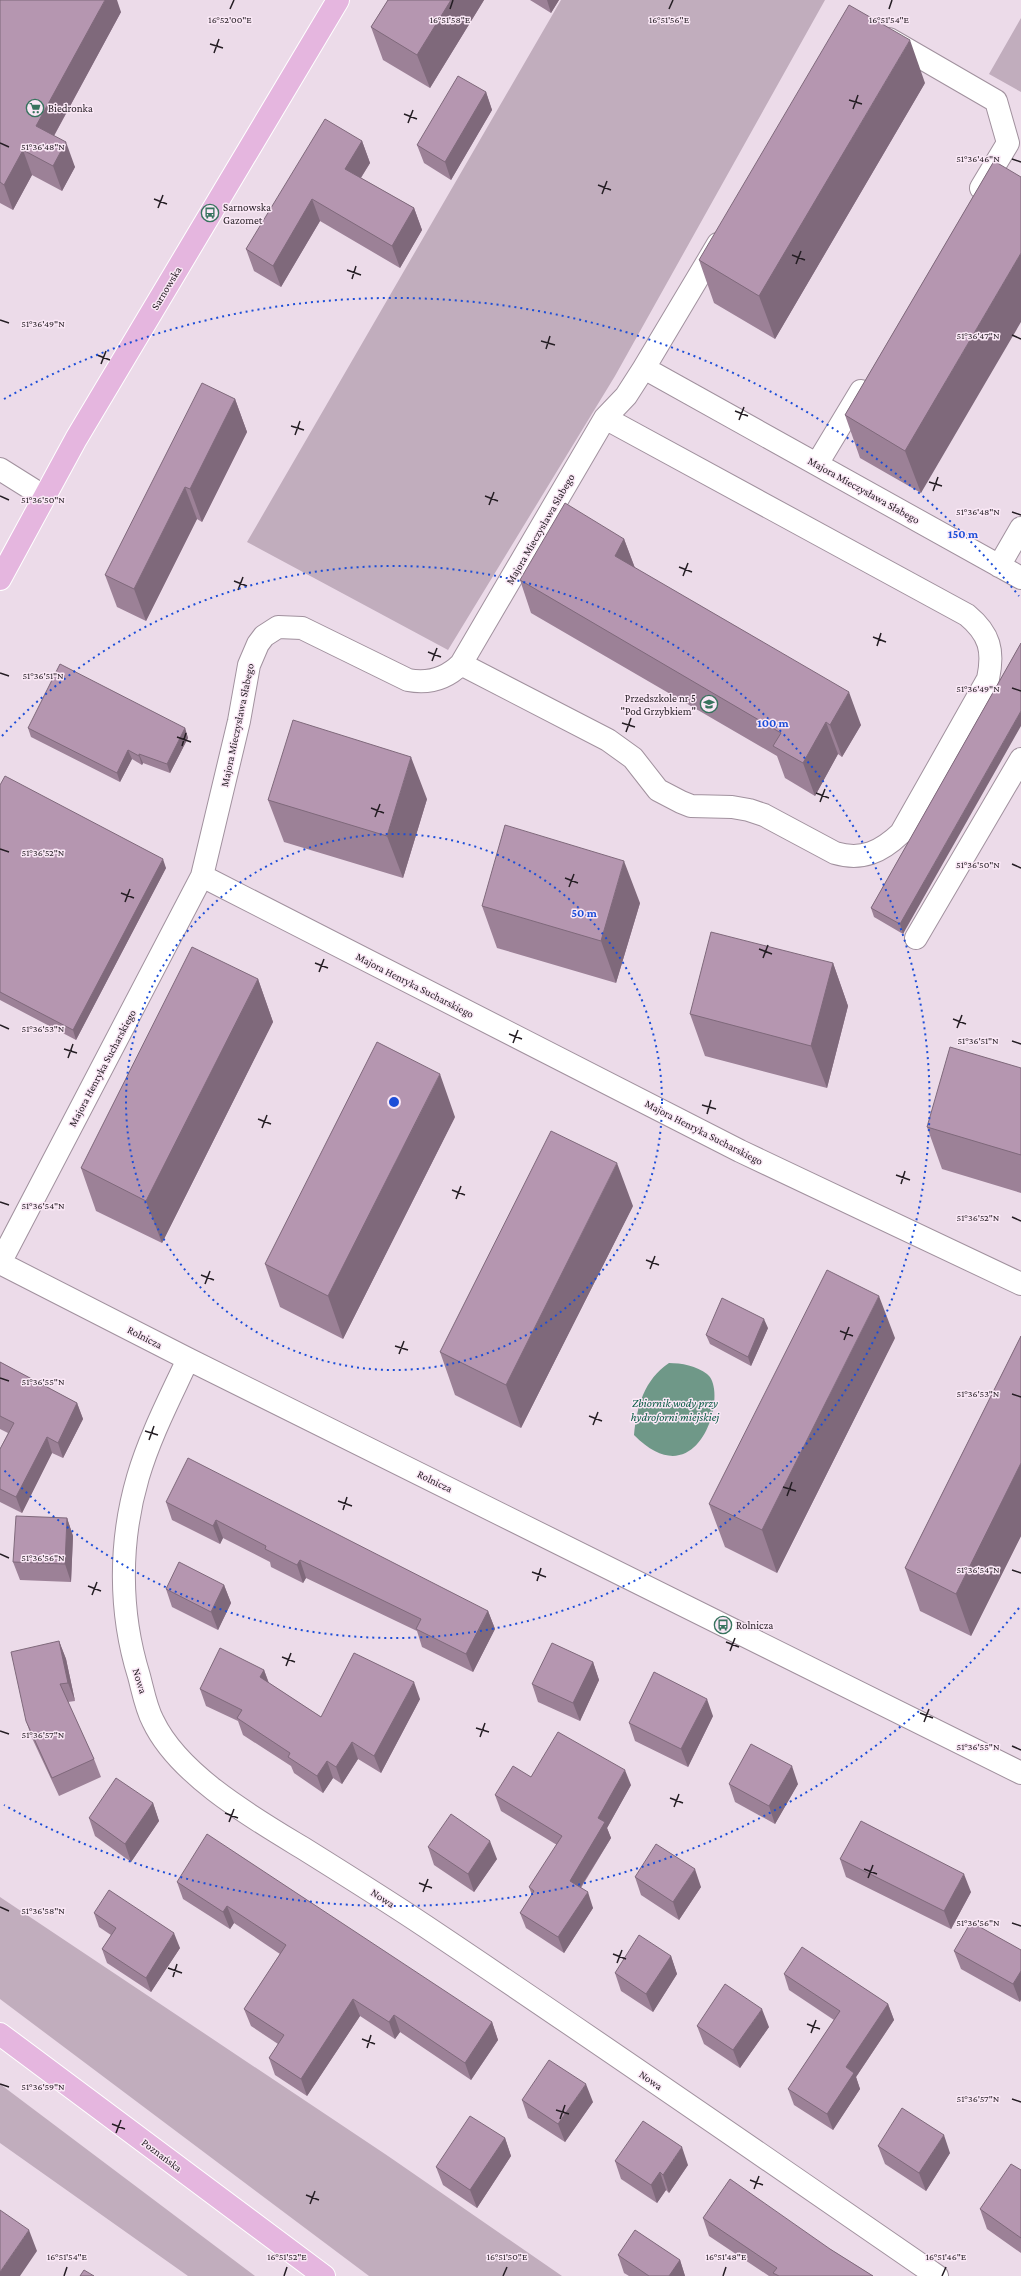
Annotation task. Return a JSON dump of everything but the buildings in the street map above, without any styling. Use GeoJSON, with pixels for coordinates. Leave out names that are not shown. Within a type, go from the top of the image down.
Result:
{"type":"FeatureCollection","features":[{"type":"Feature","properties":{"kind":"main road","name":"Sarnowska"},"geometry":{"type":"LineString","coordinates":[[0,579],[43,496],[335,1]]}},
{"type":"Feature","properties":{"kind":"main road","name":"Poznańska"},"geometry":{"type":"LineString","coordinates":[[0,2034],[324,2276]]}},
{"type":"Feature","properties":{"kind":"street"},"geometry":{"type":"LineString","coordinates":[[873,29],[996,101],[1014,147],[971,205]]}},
{"type":"Feature","properties":{"kind":"street"},"geometry":{"type":"LineString","coordinates":[[644,368],[730,224]]}},
{"type":"Feature","properties":{"kind":"street","name":"Majora Mieczysława Słabego"},"geometry":{"type":"LineString","coordinates":[[202,876],[239,721],[249,665],[258,644],[264,636],[278,627],[286,626],[302,628],[408,680],[420,682],[442,678],[453,672],[461,664],[605,418],[626,396],[644,368],[1021,578]]}},
{"type":"Feature","properties":{"kind":"street"},"geometry":{"type":"LineString","coordinates":[[817,464],[870,375]]}},
{"type":"Feature","properties":{"kind":"street"},"geometry":{"type":"LineString","coordinates":[[461,664],[608,740],[633,758],[658,790],[680,802],[691,806],[732,807],[749,810],[764,815],[835,853],[846,856],[858,857],[872,854],[888,846],[901,833],[988,679],[991,663],[989,647],[980,626],[967,615],[605,418]]}},
{"type":"Feature","properties":{"kind":"street"},"geometry":{"type":"LineString","coordinates":[[0,469],[43,496]]}},
{"type":"Feature","properties":{"kind":"street"},"geometry":{"type":"LineString","coordinates":[[999,566],[1021,528]]}},
{"type":"Feature","properties":{"kind":"street"},"geometry":{"type":"LineString","coordinates":[[916,938],[1021,759]]}},
{"type":"Feature","properties":{"kind":"street","name":"Majora Henryka Sucharskiego"},"geometry":{"type":"LineString","coordinates":[[0,1263],[202,876],[740,1151],[1021,1284]]}},
{"type":"Feature","properties":{"kind":"street","name":"Rolnicza"},"geometry":{"type":"LineString","coordinates":[[0,1263],[188,1359],[1021,1773]]}},
{"type":"Feature","properties":{"kind":"street","name":"Nowa"},"geometry":{"type":"LineString","coordinates":[[188,1359],[155,1430],[137,1478],[124,1547],[123,1585],[127,1625],[133,1658],[152,1721],[172,1751],[214,1789],[521,1990],[937,2276]]}},
{"type":"Feature","properties":{"kind":"shaded area"},"geometry":{"type":"Polygon","coordinates":[[[561,0],[825,0],[615,376],[448,650],[247,542],[561,0]]]}},
{"type":"Feature","properties":{"kind":"shaded area"},"geometry":{"type":"Polygon","coordinates":[[[1021,18],[1021,92],[989,74],[1021,18]]]}},
{"type":"Feature","properties":{"kind":"shaded area"},"geometry":{"type":"Polygon","coordinates":[[[0,1897],[388,2156],[562,2276],[369,2276],[0,1999],[0,1897]]]}},
{"type":"Feature","properties":{"kind":"shaded area"},"geometry":{"type":"Polygon","coordinates":[[[0,2084],[255,2276],[188,2276],[0,2143],[0,2084]]]}},
{"type":"Feature","properties":{"kind":"water","name":"Zbiornik wody przy hydroforni miejskiej"},"geometry":{"type":"Polygon","coordinates":[[[669,1363],[699,1369],[707,1374],[713,1384],[714,1400],[711,1418],[704,1436],[692,1449],[676,1456],[657,1452],[634,1435],[637,1414],[643,1394],[653,1377],[669,1363]]]}},
{"type":"Feature","properties":{"kind":"place","name":"Biedronka"},"geometry":{"type":"Point","coordinates":[35,108]}},
{"type":"Feature","properties":{"kind":"place","name":"Sarnowska Gazomet"},"geometry":{"type":"Point","coordinates":[210,213]}},
{"type":"Feature","properties":{"kind":"place","name":"Przedszkole nr 5 \"Pod Grzybkiem\""},"geometry":{"type":"Point","coordinates":[709,704]}},
{"type":"Feature","properties":{"kind":"place","name":"Rolnicza"},"geometry":{"type":"Point","coordinates":[723,1625]}}]}
